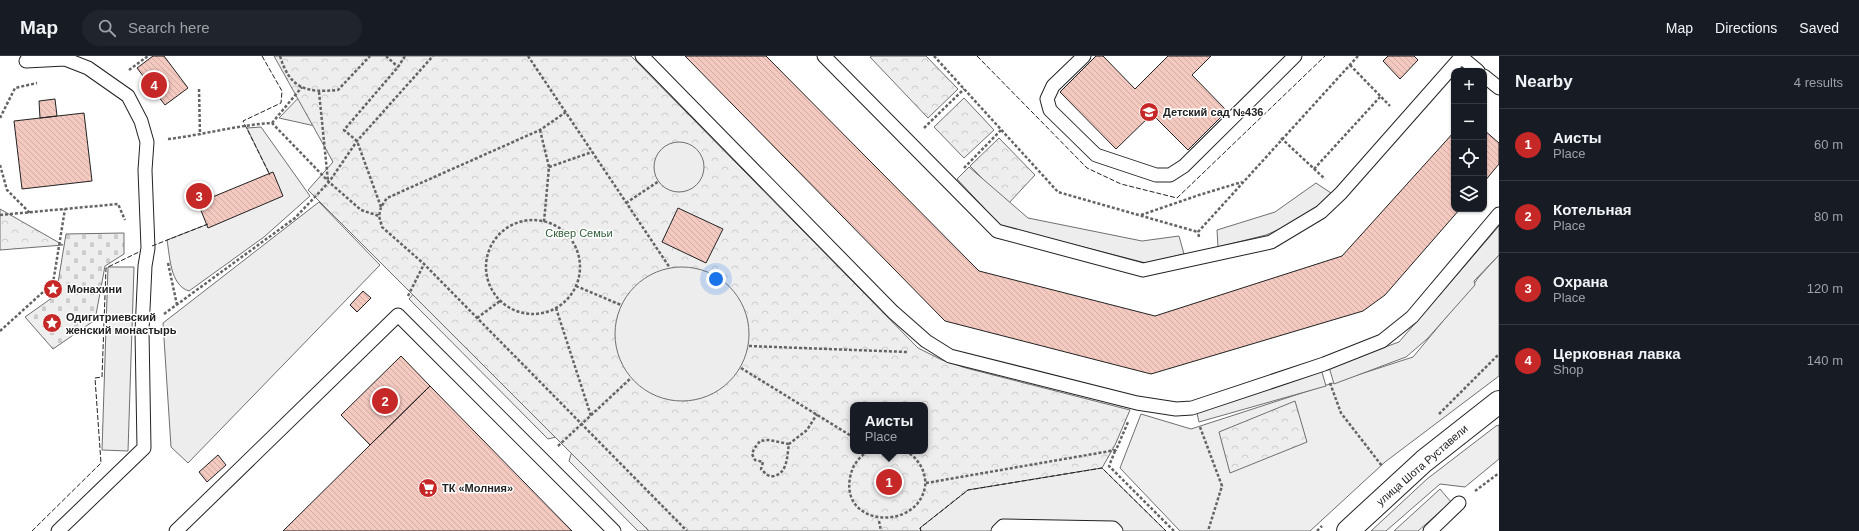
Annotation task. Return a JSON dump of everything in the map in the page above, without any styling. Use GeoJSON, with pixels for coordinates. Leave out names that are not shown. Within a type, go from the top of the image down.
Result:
{"type":"FeatureCollection","features":[{"type":"Feature","properties":{"kind":"street","name":"улица Шота Руставели"},"geometry":{"type":"LineString","coordinates":[[1348,531],[1424,461],[1499,402]]}},
{"type":"Feature","properties":{"kind":"lane"},"geometry":{"type":"LineString","coordinates":[[642,56],[893,312],[926,341],[950,356],[1137,403],[1176,409],[1192,408],[1324,364],[1382,341],[1412,317],[1499,214]]}},
{"type":"Feature","properties":{"kind":"lane"},"geometry":{"type":"LineString","coordinates":[[824,56],[997,231],[1143,270],[1271,242],[1321,212],[1341,193],[1461,56],[1475,68]]}},
{"type":"Feature","properties":{"kind":"lane"},"geometry":{"type":"LineString","coordinates":[[1084,56],[1054,86],[1047,99],[1050,110],[1096,155],[1156,175],[1170,175],[1184,166],[1295,56]]}},
{"type":"Feature","properties":{"kind":"lane"},"geometry":{"type":"LineString","coordinates":[[26,61],[65,59],[88,68],[128,96],[141,121],[147,142],[145,170],[148,248],[145,266],[142,331],[144,448],[58,531]]}},
{"type":"Feature","properties":{"kind":"lane"},"geometry":{"type":"LineString","coordinates":[[1487,78],[1499,88]]}},
{"type":"Feature","properties":{"kind":"lane"},"geometry":{"type":"LineString","coordinates":[[176,531],[398,315],[614,531]]}},
{"type":"Feature","properties":{"kind":"lane"},"geometry":{"type":"LineString","coordinates":[[1430,531],[1459,503]]}},
{"type":"Feature","properties":{"kind":"lane"},"geometry":{"type":"LineString","coordinates":[[998,531],[1003,526],[1113,528],[1116,531]]}},
{"type":"Feature","properties":{"kind":"path"},"geometry":{"type":"LineString","coordinates":[[280,56],[286,72],[296,85],[319,92],[338,90],[370,56]]}},
{"type":"Feature","properties":{"kind":"path"},"geometry":{"type":"LineString","coordinates":[[387,56],[398,67]]}},
{"type":"Feature","properties":{"kind":"path"},"geometry":{"type":"LineString","coordinates":[[381,207],[357,141],[344,130],[398,67],[405,56]]}},
{"type":"Feature","properties":{"kind":"path"},"geometry":{"type":"LineString","coordinates":[[142,331],[294,218],[329,182],[357,141],[433,56]]}},
{"type":"Feature","properties":{"kind":"path"},"geometry":{"type":"LineString","coordinates":[[530,56],[531,60],[670,268]]}},
{"type":"Feature","properties":{"kind":"path"},"geometry":{"type":"LineString","coordinates":[[934,56],[1058,192],[1198,232]]}},
{"type":"Feature","properties":{"kind":"path"},"geometry":{"type":"LineString","coordinates":[[1198,232],[1281,138],[1358,56]]}},
{"type":"Feature","properties":{"kind":"path"},"geometry":{"type":"LineString","coordinates":[[1350,65],[1405,121]]}},
{"type":"Feature","properties":{"kind":"path"},"geometry":{"type":"LineString","coordinates":[[0,118],[15,88],[43,82]]}},
{"type":"Feature","properties":{"kind":"path"},"geometry":{"type":"LineString","coordinates":[[147,142],[200,135],[245,125],[272,123],[302,87]]}},
{"type":"Feature","properties":{"kind":"path"},"geometry":{"type":"LineString","coordinates":[[199,89],[200,135]]}},
{"type":"Feature","properties":{"kind":"path"},"geometry":{"type":"LineString","coordinates":[[910,142],[964,89]]}},
{"type":"Feature","properties":{"kind":"path"},"geometry":{"type":"LineString","coordinates":[[319,92],[329,182]]}},
{"type":"Feature","properties":{"kind":"path"},"geometry":{"type":"LineString","coordinates":[[1314,169],[1380,97]]}},
{"type":"Feature","properties":{"kind":"path"},"geometry":{"type":"LineString","coordinates":[[566,112],[540,130],[387,198],[381,207],[379,216],[382,227],[424,264],[687,531]]}},
{"type":"Feature","properties":{"kind":"path"},"geometry":{"type":"LineString","coordinates":[[272,123],[329,182],[361,210],[379,216]]}},
{"type":"Feature","properties":{"kind":"path"},"geometry":{"type":"LineString","coordinates":[[540,130],[549,167],[544,222]]}},
{"type":"Feature","properties":{"kind":"path"},"geometry":{"type":"LineString","coordinates":[[950,182],[1001,130]]}},
{"type":"Feature","properties":{"kind":"path"},"geometry":{"type":"LineString","coordinates":[[1281,138],[1341,193]]}},
{"type":"Feature","properties":{"kind":"path"},"geometry":{"type":"LineString","coordinates":[[549,167],[592,152]]}},
{"type":"Feature","properties":{"kind":"path"},"geometry":{"type":"LineString","coordinates":[[0,166],[8,190],[30,213]]}},
{"type":"Feature","properties":{"kind":"path"},"geometry":{"type":"LineString","coordinates":[[626,203],[659,181]]}},
{"type":"Feature","properties":{"kind":"path"},"geometry":{"type":"LineString","coordinates":[[1140,215],[1242,182]]}},
{"type":"Feature","properties":{"kind":"path"},"geometry":{"type":"LineString","coordinates":[[0,215],[118,204],[127,224]]}},
{"type":"Feature","properties":{"kind":"path"},"geometry":{"type":"LineString","coordinates":[[0,331],[53,283],[65,210]]}},
{"type":"Feature","properties":{"kind":"path"},"geometry":{"type":"LineString","coordinates":[[527,221],[544,222],[559,228],[571,240],[578,254],[580,270],[576,286],[568,299],[556,308],[542,314],[526,314],[512,310],[500,301],[490,286],[486,269],[491,247],[497,237],[511,226],[527,221]]}},
{"type":"Feature","properties":{"kind":"path"},"geometry":{"type":"LineString","coordinates":[[1198,232],[1202,258]]}},
{"type":"Feature","properties":{"kind":"path"},"geometry":{"type":"LineString","coordinates":[[167,260],[176,305]]}},
{"type":"Feature","properties":{"kind":"path"},"geometry":{"type":"LineString","coordinates":[[398,315],[424,264]]}},
{"type":"Feature","properties":{"kind":"path"},"geometry":{"type":"LineString","coordinates":[[576,286],[621,305]]}},
{"type":"Feature","properties":{"kind":"path"},"geometry":{"type":"LineString","coordinates":[[476,318],[500,301]]}},
{"type":"Feature","properties":{"kind":"path"},"geometry":{"type":"LineString","coordinates":[[556,308],[591,416]]}},
{"type":"Feature","properties":{"kind":"path"},"geometry":{"type":"LineString","coordinates":[[749,346],[917,353],[926,341]]}},
{"type":"Feature","properties":{"kind":"path"},"geometry":{"type":"LineString","coordinates":[[1324,364],[1341,414],[1382,467]]}},
{"type":"Feature","properties":{"kind":"path"},"geometry":{"type":"LineString","coordinates":[[741,368],[850,435]]}},
{"type":"Feature","properties":{"kind":"path"},"geometry":{"type":"LineString","coordinates":[[543,460],[631,378]]}},
{"type":"Feature","properties":{"kind":"path"},"geometry":{"type":"LineString","coordinates":[[1137,403],[1109,466],[1174,531]]}},
{"type":"Feature","properties":{"kind":"path"},"geometry":{"type":"LineString","coordinates":[[1192,408],[1222,486],[1208,531]]}},
{"type":"Feature","properties":{"kind":"path"},"geometry":{"type":"LineString","coordinates":[[789,444],[769,440],[760,441],[754,448],[752,454],[755,460],[763,462],[762,469],[766,474],[772,477],[780,474],[785,467],[789,444],[807,430],[817,414]]}},
{"type":"Feature","properties":{"kind":"path"},"geometry":{"type":"LineString","coordinates":[[926,483],[1116,450]]}},
{"type":"Feature","properties":{"kind":"path"},"geometry":{"type":"LineString","coordinates":[[864,454],[860,457],[852,470],[849,485],[852,499],[861,512],[874,520],[884,522]]}},
{"type":"Feature","properties":{"kind":"path"},"geometry":{"type":"LineString","coordinates":[[909,515],[915,510],[923,498],[926,483],[923,468],[911,454]]}},
{"type":"Feature","properties":{"kind":"path"},"geometry":{"type":"LineString","coordinates":[[1459,503],[1499,473]]}},
{"type":"Feature","properties":{"kind":"path"},"geometry":{"type":"LineString","coordinates":[[880,521],[881,531]]}},
{"type":"Feature","properties":{"kind":"green space","name":"Сквер Семьи"},"geometry":{"type":"Polygon","coordinates":[[[274,56],[631,56],[918,348],[942,360],[966,368],[1130,410],[1115,445],[1102,468],[968,490],[920,528],[921,531],[649,531],[308,190],[333,162],[274,56]]]}},
{"type":"Feature","properties":{"kind":"green space"},"geometry":{"type":"Polygon","coordinates":[[[926,56],[958,89],[928,118],[870,57],[926,56]]]}},
{"type":"Feature","properties":{"kind":"green space"},"geometry":{"type":"Polygon","coordinates":[[[304,92],[315,126],[279,118],[304,92]]]}},
{"type":"Feature","properties":{"kind":"green space"},"geometry":{"type":"Polygon","coordinates":[[[964,98],[994,130],[964,158],[934,127],[964,98]]]}},
{"type":"Feature","properties":{"kind":"green space"},"geometry":{"type":"Polygon","coordinates":[[[261,127],[310,196],[264,237],[189,291],[183,288],[174,277],[167,240],[280,196],[247,128],[261,127]]]}},
{"type":"Feature","properties":{"kind":"green space"},"geometry":{"type":"Polygon","coordinates":[[[999,138],[1035,175],[1008,204],[970,166],[999,138]]]}},
{"type":"Feature","properties":{"kind":"green space"},"geometry":{"type":"Polygon","coordinates":[[[0,209],[63,245],[0,250],[0,209]]]}},
{"type":"Feature","properties":{"kind":"green space"},"geometry":{"type":"Polygon","coordinates":[[[124,233],[124,254],[105,266],[95,320],[53,349],[25,317],[56,295],[66,234],[124,233]]]}},
{"type":"Feature","properties":{"kind":"green space"},"geometry":{"type":"Polygon","coordinates":[[[1499,255],[1499,376],[1385,462],[1310,531],[1180,531],[1120,468],[1141,414],[1191,429],[1413,357],[1478,278],[1499,255]]]}},
{"type":"Feature","properties":{"kind":"green space"},"geometry":{"type":"Polygon","coordinates":[[[416,291],[560,436],[548,439],[409,299],[416,291]]]}},
{"type":"Feature","properties":{"kind":"green space"},"geometry":{"type":"Polygon","coordinates":[[[1295,401],[1307,442],[1230,473],[1219,432],[1295,401]]]}},
{"type":"Feature","properties":{"kind":"green space"},"geometry":{"type":"Polygon","coordinates":[[[1499,425],[1499,459],[1465,487],[1440,484],[1386,531],[1371,531],[1427,479],[1499,425]]]}},
{"type":"Feature","properties":{"kind":"green space"},"geometry":{"type":"Polygon","coordinates":[[[572,451],[678,531],[638,531],[569,461],[572,451]]]}},
{"type":"Feature","properties":{"kind":"shaded area"},"geometry":{"type":"Polygon","coordinates":[[[674,142],[684,142],[697,149],[704,162],[704,172],[697,185],[684,192],[674,192],[665,188],[658,181],[654,172],[654,162],[658,153],[665,146],[674,142]]]}},
{"type":"Feature","properties":{"kind":"shaded area"},"geometry":{"type":"Polygon","coordinates":[[[969,167],[1028,218],[1142,241],[1179,236],[1184,254],[1146,263],[1001,226],[957,179],[969,167]]]}},
{"type":"Feature","properties":{"kind":"shaded area"},"geometry":{"type":"Polygon","coordinates":[[[1316,183],[1331,193],[1317,207],[1287,226],[1266,235],[1218,247],[1217,230],[1275,212],[1316,183]]]}},
{"type":"Feature","properties":{"kind":"shaded area"},"geometry":{"type":"Polygon","coordinates":[[[319,202],[380,265],[188,463],[171,447],[163,323],[319,202]]]}},
{"type":"Feature","properties":{"kind":"shaded area"},"geometry":{"type":"Polygon","coordinates":[[[1499,226],[1499,255],[1474,281],[1475,285],[1427,339],[1406,357],[1334,384],[1329,367],[1399,342],[1499,226]]]}},
{"type":"Feature","properties":{"kind":"shaded area"},"geometry":{"type":"Polygon","coordinates":[[[108,267],[134,267],[128,451],[102,450],[108,267]]]}},
{"type":"Feature","properties":{"kind":"shaded area"},"geometry":{"type":"Polygon","coordinates":[[[689,267],[714,275],[725,282],[734,291],[744,308],[748,321],[748,347],[744,360],[734,377],[725,386],[708,396],[695,400],[675,401],[650,393],[639,386],[630,377],[620,360],[616,347],[615,327],[623,302],[630,291],[639,282],[656,272],[669,268],[689,267]]]}},
{"type":"Feature","properties":{"kind":"shaded area"},"geometry":{"type":"Polygon","coordinates":[[[1321,369],[1326,386],[1199,422],[1196,409],[1321,369]]]}},
{"type":"Feature","properties":{"kind":"shaded area"},"geometry":{"type":"Polygon","coordinates":[[[1102,468],[1166,531],[921,531],[920,528],[968,490],[1102,468]]]}},
{"type":"Feature","properties":{"kind":"shaded area"},"geometry":{"type":"Polygon","coordinates":[[[1440,489],[1451,502],[1418,531],[1394,531],[1440,489]]]}},
{"type":"Feature","properties":{"kind":"building"},"geometry":{"type":"Polygon","coordinates":[[[153,56],[164,56],[188,88],[165,105],[155,92],[149,96],[141,86],[147,81],[137,68],[153,56]]]}},
{"type":"Feature","properties":{"kind":"building"},"geometry":{"type":"Polygon","coordinates":[[[685,56],[766,56],[979,271],[1155,316],[1342,256],[1451,135],[1451,212],[1457,212],[1385,295],[1363,311],[1151,374],[945,321],[685,56]]]}},
{"type":"Feature","properties":{"kind":"building"},"geometry":{"type":"Polygon","coordinates":[[[1096,56],[1103,56],[1135,89],[1168,56],[1211,56],[1192,75],[1227,111],[1188,150],[1152,114],[1116,149],[1060,92],[1096,56]]]}},
{"type":"Feature","properties":{"kind":"building"},"geometry":{"type":"Polygon","coordinates":[[[1388,56],[1414,56],[1418,60],[1400,79],[1383,61],[1388,56]]]}},
{"type":"Feature","properties":{"kind":"building"},"geometry":{"type":"Polygon","coordinates":[[[55,99],[57,116],[40,118],[39,101],[55,99]]]}},
{"type":"Feature","properties":{"kind":"building"},"geometry":{"type":"Polygon","coordinates":[[[84,113],[92,181],[22,189],[14,121],[84,113]]]}},
{"type":"Feature","properties":{"kind":"building"},"geometry":{"type":"Polygon","coordinates":[[[1487,133],[1499,143],[1499,164],[1487,178],[1487,133]]]}},
{"type":"Feature","properties":{"kind":"building"},"geometry":{"type":"Polygon","coordinates":[[[273,172],[283,196],[208,228],[198,203],[273,172]]]}},
{"type":"Feature","properties":{"kind":"building"},"geometry":{"type":"Polygon","coordinates":[[[201,190],[204,198],[197,201],[194,193],[201,190]]]}},
{"type":"Feature","properties":{"kind":"building"},"geometry":{"type":"Polygon","coordinates":[[[678,208],[723,229],[706,263],[662,242],[678,208]]]}},
{"type":"Feature","properties":{"kind":"building"},"geometry":{"type":"Polygon","coordinates":[[[363,291],[371,298],[357,312],[350,305],[363,291]]]}},
{"type":"Feature","properties":{"kind":"building"},"geometry":{"type":"Polygon","coordinates":[[[401,356],[430,386],[370,445],[341,415],[401,356]]]}},
{"type":"Feature","properties":{"kind":"building","name":"ТК «Молния»"},"geometry":{"type":"Polygon","coordinates":[[[430,386],[572,531],[283,531],[370,445],[430,386]]]}},
{"type":"Feature","properties":{"kind":"building"},"geometry":{"type":"Polygon","coordinates":[[[218,455],[226,465],[207,482],[199,472],[218,455]]]}},
{"type":"Feature","properties":{"kind":"fence"},"geometry":{"type":"LineString","coordinates":[[262,56],[282,91],[281,103],[243,121],[270,175]]}},
{"type":"Feature","properties":{"kind":"fence"},"geometry":{"type":"LineString","coordinates":[[977,56],[1087,168],[1121,184],[1177,198],[1325,56]]}},
{"type":"Feature","properties":{"kind":"fence"},"geometry":{"type":"LineString","coordinates":[[152,246],[208,224]]}},
{"type":"Feature","properties":{"kind":"fence"},"geometry":{"type":"LineString","coordinates":[[32,531],[101,463],[95,378],[102,377],[106,268],[141,251]]}},
{"type":"Feature","properties":{"kind":"fence"},"geometry":{"type":"LineString","coordinates":[[921,531],[920,528],[968,490],[1102,468],[1166,531]]}},
{"type":"Feature","properties":{"kind":"place","name":"Церковная лавка"},"geometry":{"type":"Point","coordinates":[154,85]}},
{"type":"Feature","properties":{"kind":"place","name":"Детский сад №436"},"geometry":{"type":"Point","coordinates":[1149,112]}},
{"type":"Feature","properties":{"kind":"place","name":"Охрана"},"geometry":{"type":"Point","coordinates":[199,196]}},
{"type":"Feature","properties":{"kind":"place","name":"Монахини"},"geometry":{"type":"Point","coordinates":[53,289]}},
{"type":"Feature","properties":{"kind":"place","name":"Одигитриевский женский монастырь"},"geometry":{"type":"Point","coordinates":[52,323]}},
{"type":"Feature","properties":{"kind":"place","name":"Котельная"},"geometry":{"type":"Point","coordinates":[385,401]}},
{"type":"Feature","properties":{"kind":"place","name":"Аисты"},"geometry":{"type":"Point","coordinates":[889,482]}},
{"type":"Feature","properties":{"kind":"place","name":"ТК «Молния»"},"geometry":{"type":"Point","coordinates":[428,488]}}]}
